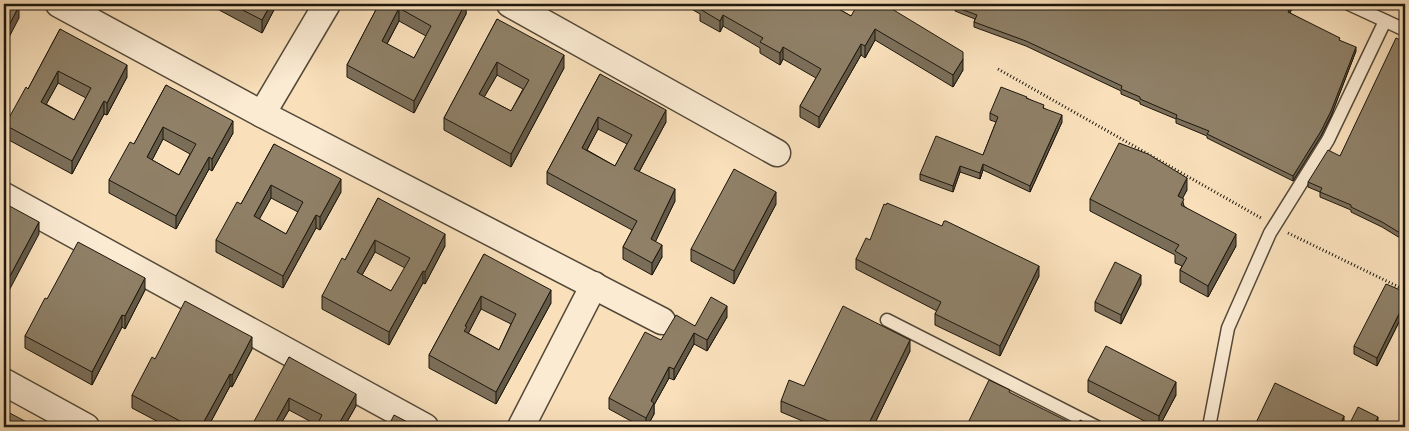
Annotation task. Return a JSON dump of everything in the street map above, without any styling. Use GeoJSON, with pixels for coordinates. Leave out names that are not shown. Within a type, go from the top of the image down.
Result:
{"type":"FeatureCollection","features":[{"type":"Feature","properties":{"kind":"street"},"geometry":{"type":"LineString","coordinates":[[60,4],[262,114],[662,322]]}},
{"type":"Feature","properties":{"kind":"street"},"geometry":{"type":"LineString","coordinates":[[262,114],[327,4]]}},
{"type":"Feature","properties":{"kind":"street"},"geometry":{"type":"LineString","coordinates":[[510,4],[777,153]]}},
{"type":"Feature","properties":{"kind":"street"},"geometry":{"type":"LineString","coordinates":[[4,196],[425,427]]}},
{"type":"Feature","properties":{"kind":"street"},"geometry":{"type":"LineString","coordinates":[[521,427],[594,285]]}},
{"type":"Feature","properties":{"kind":"street"},"geometry":{"type":"LineString","coordinates":[[4,382],[86,427]]}},
{"type":"Feature","properties":{"kind":"lane"},"geometry":{"type":"LineString","coordinates":[[1349,4],[1405,30]]}},
{"type":"Feature","properties":{"kind":"lane"},"geometry":{"type":"LineString","coordinates":[[1210,427],[1228,328],[1274,226],[1328,140],[1385,21]]}},
{"type":"Feature","properties":{"kind":"lane"},"geometry":{"type":"LineString","coordinates":[[887,320],[1097,427]]}},
{"type":"Feature","properties":{"kind":"path"},"geometry":{"type":"LineString","coordinates":[[998,69],[1274,226],[1405,290]]}},
{"type":"Feature","properties":{"kind":"building"},"geometry":{"type":"Polygon","coordinates":[[[4,4],[19,6],[4,35],[4,4]]]}},
{"type":"Feature","properties":{"kind":"building"},"geometry":{"type":"Polygon","coordinates":[[[231,4],[271,4],[262,20],[231,4]]]}},
{"type":"Feature","properties":{"kind":"building"},"geometry":{"type":"Polygon","coordinates":[[[379,4],[465,4],[414,101],[347,65],[379,4]],[[399,8],[382,41],[414,58],[431,26],[399,8]]]}},
{"type":"Feature","properties":{"kind":"building"},"geometry":{"type":"Polygon","coordinates":[[[703,4],[830,4],[851,16],[858,4],[888,4],[887,6],[963,52],[963,59],[953,75],[875,29],[865,46],[861,44],[819,117],[800,106],[821,69],[783,47],[780,53],[760,42],[763,38],[723,15],[720,21],[700,9],[703,4]]]}},
{"type":"Feature","properties":{"kind":"building"},"geometry":{"type":"Polygon","coordinates":[[[956,4],[1292,4],[1288,12],[1340,38],[1339,40],[1356,47],[1331,111],[1293,176],[1207,134],[1209,131],[1176,118],[1177,115],[1121,89],[1122,86],[1026,41],[974,22],[977,15],[955,7],[956,4]]]}},
{"type":"Feature","properties":{"kind":"building"},"geometry":{"type":"Polygon","coordinates":[[[497,19],[564,55],[511,154],[444,118],[497,19]],[[497,62],[479,94],[511,111],[529,80],[497,62]]]}},
{"type":"Feature","properties":{"kind":"building"},"geometry":{"type":"Polygon","coordinates":[[[60,29],[127,65],[107,103],[104,101],[72,161],[5,125],[26,87],[28,89],[60,29]],[[58,71],[41,102],[74,120],[91,88],[58,71]]]}},
{"type":"Feature","properties":{"kind":"building"},"geometry":{"type":"Polygon","coordinates":[[[1396,38],[1405,42],[1405,236],[1351,207],[1351,205],[1320,192],[1322,188],[1308,182],[1328,150],[1340,156],[1396,38]]]}},
{"type":"Feature","properties":{"kind":"building"},"geometry":{"type":"Polygon","coordinates":[[[600,74],[666,110],[634,169],[675,189],[651,239],[662,245],[652,263],[623,247],[637,221],[547,172],[600,74]],[[598,117],[582,148],[615,166],[632,135],[598,117]]]}},
{"type":"Feature","properties":{"kind":"building"},"geometry":{"type":"Polygon","coordinates":[[[166,85],[233,121],[212,159],[209,157],[176,216],[109,180],[130,142],[134,144],[166,85]],[[163,127],[147,157],[179,175],[196,144],[163,127]]]}},
{"type":"Feature","properties":{"kind":"building"},"geometry":{"type":"Polygon","coordinates":[[[1001,87],[1027,97],[1044,105],[1043,108],[1062,115],[1030,186],[983,164],[980,173],[960,166],[953,186],[920,174],[936,136],[983,155],[998,117],[990,113],[1001,87]]]}},
{"type":"Feature","properties":{"kind":"building"},"geometry":{"type":"Polygon","coordinates":[[[1119,143],[1148,154],[1187,178],[1178,196],[1184,199],[1181,205],[1236,234],[1208,286],[1180,270],[1187,258],[1175,251],[1179,245],[1090,199],[1119,143]]]}},
{"type":"Feature","properties":{"kind":"building"},"geometry":{"type":"Polygon","coordinates":[[[274,144],[341,179],[320,217],[316,215],[283,276],[216,240],[237,202],[241,204],[274,144]],[[271,185],[254,216],[286,234],[303,202],[271,185]]]}},
{"type":"Feature","properties":{"kind":"building"},"geometry":{"type":"Polygon","coordinates":[[[734,169],[776,192],[734,271],[691,249],[734,169]]]}},
{"type":"Feature","properties":{"kind":"building"},"geometry":{"type":"Polygon","coordinates":[[[378,198],[445,234],[389,332],[322,296],[342,258],[345,260],[378,198]],[[375,240],[357,272],[391,291],[410,258],[375,240]]]}},
{"type":"Feature","properties":{"kind":"building"},"geometry":{"type":"Polygon","coordinates":[[[4,203],[39,222],[4,287],[4,203]]]}},
{"type":"Feature","properties":{"kind":"building"},"geometry":{"type":"Polygon","coordinates":[[[887,203],[942,226],[944,221],[946,221],[1039,266],[1000,346],[935,314],[941,302],[856,259],[866,238],[870,240],[884,204],[886,205],[887,203]]]}},
{"type":"Feature","properties":{"kind":"building"},"geometry":{"type":"Polygon","coordinates":[[[78,242],[145,278],[125,316],[122,315],[92,372],[25,336],[78,242]]]}},
{"type":"Feature","properties":{"kind":"building"},"geometry":{"type":"Polygon","coordinates":[[[484,254],[551,290],[496,392],[429,355],[484,254]],[[481,296],[464,331],[499,350],[516,314],[481,296]]]}},
{"type":"Feature","properties":{"kind":"building"},"geometry":{"type":"Polygon","coordinates":[[[1115,262],[1141,275],[1121,315],[1095,302],[1115,262]]]}},
{"type":"Feature","properties":{"kind":"building"},"geometry":{"type":"Polygon","coordinates":[[[1386,284],[1405,292],[1405,302],[1377,358],[1354,346],[1386,284]]]}},
{"type":"Feature","properties":{"kind":"building"},"geometry":{"type":"Polygon","coordinates":[[[711,297],[727,306],[707,340],[694,333],[674,369],[669,367],[651,401],[654,403],[646,418],[609,398],[645,332],[661,340],[676,315],[695,326],[711,297]]]}},
{"type":"Feature","properties":{"kind":"building"},"geometry":{"type":"Polygon","coordinates":[[[185,301],[252,337],[201,427],[191,427],[132,395],[152,357],[155,359],[185,301]]]}},
{"type":"Feature","properties":{"kind":"building"},"geometry":{"type":"Polygon","coordinates":[[[843,306],[910,340],[867,427],[843,427],[781,401],[789,380],[804,386],[843,306]]]}},
{"type":"Feature","properties":{"kind":"building"},"geometry":{"type":"Polygon","coordinates":[[[1106,346],[1176,382],[1159,416],[1088,380],[1106,346]]]}},
{"type":"Feature","properties":{"kind":"building"},"geometry":{"type":"Polygon","coordinates":[[[289,357],[356,394],[337,427],[316,427],[322,415],[289,398],[273,427],[251,427],[289,357]]]}},
{"type":"Feature","properties":{"kind":"building"},"geometry":{"type":"Polygon","coordinates":[[[989,380],[1077,426],[1080,420],[1095,427],[966,427],[989,380]]]}},
{"type":"Feature","properties":{"kind":"building"},"geometry":{"type":"Polygon","coordinates":[[[1275,383],[1344,416],[1339,427],[1254,427],[1275,383]]]}},
{"type":"Feature","properties":{"kind":"building"},"geometry":{"type":"Polygon","coordinates":[[[1358,407],[1378,417],[1373,427],[1353,427],[1349,425],[1358,407]]]}},
{"type":"Feature","properties":{"kind":"building"},"geometry":{"type":"Polygon","coordinates":[[[4,410],[36,427],[4,427],[4,410]]]}},
{"type":"Feature","properties":{"kind":"building"},"geometry":{"type":"Polygon","coordinates":[[[394,415],[417,427],[388,427],[394,415]]]}}]}
